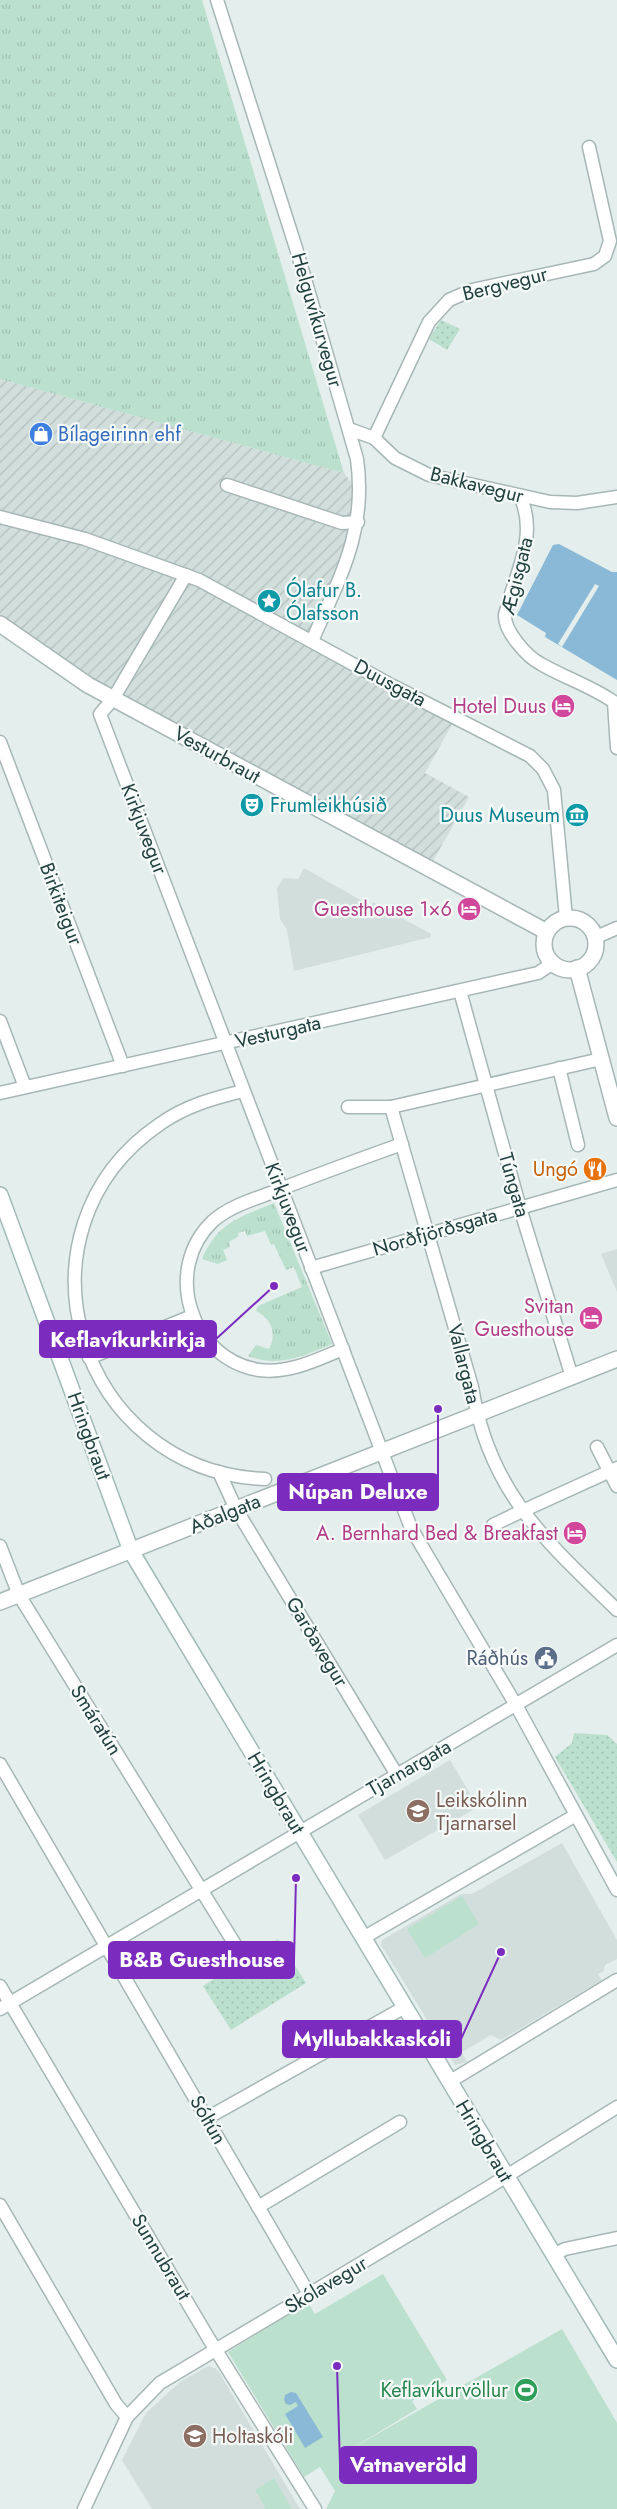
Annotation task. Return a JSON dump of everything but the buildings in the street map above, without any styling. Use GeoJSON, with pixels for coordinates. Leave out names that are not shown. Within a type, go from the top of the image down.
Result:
{"type":"FeatureCollection","features":[{"type":"Feature","properties":{"kind":"street","name":"Helguvíkurvegur"},"geometry":{"type":"LineString","coordinates":[[217,0],[296,248],[349,429],[359,472],[358,522],[348,556],[312,641]]}},
{"type":"Feature","properties":{"kind":"street","name":"Bergvegur"},"geometry":{"type":"LineString","coordinates":[[374,438],[429,322],[449,300],[472,290],[594,264],[605,256],[610,241],[588,147]]}},
{"type":"Feature","properties":{"kind":"street","name":"Bakkavegur"},"geometry":{"type":"LineString","coordinates":[[349,429],[374,438],[395,458],[416,470],[520,496],[565,503],[617,497]]}},
{"type":"Feature","properties":{"kind":"street"},"geometry":{"type":"LineString","coordinates":[[227,486],[342,523],[358,522]]}},
{"type":"Feature","properties":{"kind":"street","name":"Ægisgata"},"geometry":{"type":"LineString","coordinates":[[520,496],[526,513],[527,540],[506,611],[505,625],[510,634],[539,663],[597,690],[614,702],[617,748]]}},
{"type":"Feature","properties":{"kind":"street","name":"Duusgata"},"geometry":{"type":"LineString","coordinates":[[0,517],[85,539],[186,575],[241,602],[393,686],[522,750],[538,763],[554,790],[566,918]]}},
{"type":"Feature","properties":{"kind":"street"},"geometry":{"type":"LineString","coordinates":[[113,698],[186,575]]}},
{"type":"Feature","properties":{"kind":"street","name":"Vesturbraut"},"geometry":{"type":"LineString","coordinates":[[0,624],[88,685],[547,932]]}},
{"type":"Feature","properties":{"kind":"street","name":"Kirkjuvegur"},"geometry":{"type":"LineString","coordinates":[[113,698],[100,714],[411,1528],[516,1705],[617,1890]]}},
{"type":"Feature","properties":{"kind":"street","name":"Birkiteigur"},"geometry":{"type":"LineString","coordinates":[[0,742],[123,1066]]}},
{"type":"Feature","properties":{"kind":"street"},"geometry":{"type":"LineString","coordinates":[[566,918],[576,919],[586,924],[594,938],[595,949],[590,959],[577,968],[564,969],[553,963],[544,946],[547,932],[552,925],[566,918]]}},
{"type":"Feature","properties":{"kind":"street"},"geometry":{"type":"LineString","coordinates":[[594,938],[617,928]]}},
{"type":"Feature","properties":{"kind":"street","name":"Vesturgata"},"geometry":{"type":"LineString","coordinates":[[0,1092],[226,1044],[538,973],[553,963]]}},
{"type":"Feature","properties":{"kind":"street"},"geometry":{"type":"LineString","coordinates":[[577,968],[617,1118]]}},
{"type":"Feature","properties":{"kind":"street","name":"Túngata"},"geometry":{"type":"LineString","coordinates":[[460,991],[520,1208],[572,1377]]}},
{"type":"Feature","properties":{"kind":"street"},"geometry":{"type":"LineString","coordinates":[[0,1021],[25,1087]]}},
{"type":"Feature","properties":{"kind":"street"},"geometry":{"type":"LineString","coordinates":[[348,1107],[391,1107],[601,1059]]}},
{"type":"Feature","properties":{"kind":"street"},"geometry":{"type":"LineString","coordinates":[[559,1068],[578,1144]]}},
{"type":"Feature","properties":{"kind":"street"},"geometry":{"type":"LineString","coordinates":[[243,1091],[190,1107],[160,1123],[122,1158],[102,1185],[84,1224],[75,1266],[76,1312],[89,1358],[110,1396],[139,1429],[183,1459],[219,1472],[265,1479]]}},
{"type":"Feature","properties":{"kind":"street","name":"Vallargata"},"geometry":{"type":"LineString","coordinates":[[391,1107],[472,1387],[476,1415],[496,1470],[551,1546],[617,1610]]}},
{"type":"Feature","properties":{"kind":"street"},"geometry":{"type":"LineString","coordinates":[[342,1349],[292,1369],[270,1371],[249,1368],[229,1359],[214,1348],[201,1333],[192,1316],[186,1294],[187,1272],[193,1251],[205,1231],[231,1209],[402,1144]]}},
{"type":"Feature","properties":{"kind":"street","name":"Norðfjörðsgata"},"geometry":{"type":"LineString","coordinates":[[311,1268],[617,1180]]}},
{"type":"Feature","properties":{"kind":"street","name":"Hringbraut"},"geometry":{"type":"LineString","coordinates":[[0,1195],[131,1551],[617,2360]]}},
{"type":"Feature","properties":{"kind":"street"},"geometry":{"type":"LineString","coordinates":[[89,1358],[192,1316]]}},
{"type":"Feature","properties":{"kind":"street","name":"Aðalgata"},"geometry":{"type":"LineString","coordinates":[[0,1602],[476,1415],[497,1404],[617,1359]]}},
{"type":"Feature","properties":{"kind":"street"},"geometry":{"type":"LineString","coordinates":[[597,1447],[613,1470],[617,1486]]}},
{"type":"Feature","properties":{"kind":"street"},"geometry":{"type":"LineString","coordinates":[[493,1525],[613,1470]]}},
{"type":"Feature","properties":{"kind":"street","name":"Garðavegur"},"geometry":{"type":"LineString","coordinates":[[219,1472],[236,1509],[398,1775]]}},
{"type":"Feature","properties":{"kind":"street","name":"Smáratún"},"geometry":{"type":"LineString","coordinates":[[0,1546],[19,1595],[202,1890]]}},
{"type":"Feature","properties":{"kind":"street","name":"Tjarnargata"},"geometry":{"type":"LineString","coordinates":[[5,2006],[617,1645]]}},
{"type":"Feature","properties":{"kind":"street","name":"Sóltún"},"geometry":{"type":"LineString","coordinates":[[0,1764],[310,2294]]}},
{"type":"Feature","properties":{"kind":"street"},"geometry":{"type":"LineString","coordinates":[[363,1938],[576,1815]]}},
{"type":"Feature","properties":{"kind":"street"},"geometry":{"type":"LineString","coordinates":[[202,1890],[244,1959]]}},
{"type":"Feature","properties":{"kind":"street"},"geometry":{"type":"LineString","coordinates":[[449,2082],[617,1980]]}},
{"type":"Feature","properties":{"kind":"street","name":"Sunnubraut"},"geometry":{"type":"LineString","coordinates":[[0,1986],[5,2006],[315,2509]]}},
{"type":"Feature","properties":{"kind":"street"},"geometry":{"type":"LineString","coordinates":[[207,2118],[405,2007]]}},
{"type":"Feature","properties":{"kind":"street","name":"Skólavegur"},"geometry":{"type":"LineString","coordinates":[[84,2509],[127,2417],[160,2383],[505,2176],[617,2106]]}},
{"type":"Feature","properties":{"kind":"street"},"geometry":{"type":"LineString","coordinates":[[258,2206],[400,2122]]}},
{"type":"Feature","properties":{"kind":"street"},"geometry":{"type":"LineString","coordinates":[[0,2205],[116,2404],[127,2417]]}},
{"type":"Feature","properties":{"kind":"street"},"geometry":{"type":"LineString","coordinates":[[553,2255],[565,2249],[617,2238]]}},
{"type":"Feature","properties":{"kind":"shaded area"},"geometry":{"type":"Polygon","coordinates":[[[0,379],[344,473],[360,494],[359,506],[312,641],[454,721],[425,773],[469,797],[429,868],[88,685],[0,624],[0,379]]]}},
{"type":"Feature","properties":{"kind":"shaded area"},"geometry":{"type":"Polygon","coordinates":[[[304,868],[371,906],[373,902],[431,934],[431,937],[294,971],[287,930],[280,919],[277,888],[284,878],[298,879],[304,868]]]}},
{"type":"Feature","properties":{"kind":"shaded area"},"geometry":{"type":"Polygon","coordinates":[[[617,1249],[617,1292],[601,1254],[617,1249]]]}},
{"type":"Feature","properties":{"kind":"shaded area","name":"Leikskólinn Tjarnarsel"},"geometry":{"type":"Polygon","coordinates":[[[450,1760],[478,1807],[385,1860],[358,1815],[450,1760]]]}},
{"type":"Feature","properties":{"kind":"shaded area"},"geometry":{"type":"Polygon","coordinates":[[[562,1843],[617,1940],[617,1959],[605,1965],[604,1971],[598,1974],[602,1980],[501,2040],[491,2035],[462,2052],[467,2062],[455,2065],[381,1945],[382,1940],[461,1894],[472,1894],[562,1843]]]}},
{"type":"Feature","properties":{"kind":"shaded area","name":"Holtaskóli"},"geometry":{"type":"Polygon","coordinates":[[[208,2366],[215,2368],[219,2372],[300,2509],[152,2509],[122,2460],[146,2413],[180,2382],[208,2366]]]}},
{"type":"Feature","properties":{"kind":"green space"},"geometry":{"type":"Polygon","coordinates":[[[0,0],[202,0],[344,473],[0,379],[0,0]]]}},
{"type":"Feature","properties":{"kind":"green space"},"geometry":{"type":"Polygon","coordinates":[[[441,320],[460,329],[447,350],[429,339],[441,320]]]}},
{"type":"Feature","properties":{"kind":"green space"},"geometry":{"type":"Polygon","coordinates":[[[274,1203],[332,1344],[311,1353],[281,1361],[270,1361],[248,1356],[256,1345],[269,1349],[273,1338],[272,1327],[266,1318],[256,1311],[258,1306],[302,1287],[294,1267],[286,1270],[274,1244],[271,1245],[265,1231],[247,1236],[245,1231],[238,1233],[239,1236],[229,1242],[230,1247],[223,1250],[227,1260],[218,1264],[202,1259],[208,1247],[222,1229],[240,1217],[274,1203]]]}},
{"type":"Feature","properties":{"kind":"green space"},"geometry":{"type":"Polygon","coordinates":[[[574,1733],[607,1735],[617,1744],[617,1862],[555,1757],[572,1743],[574,1733]]]}},
{"type":"Feature","properties":{"kind":"green space"},"geometry":{"type":"Polygon","coordinates":[[[462,1896],[479,1924],[425,1958],[407,1929],[462,1896]]]}},
{"type":"Feature","properties":{"kind":"green space"},"geometry":{"type":"Polygon","coordinates":[[[278,1939],[306,1983],[231,2030],[203,1986],[278,1939]]]}},
{"type":"Feature","properties":{"kind":"green space"},"geometry":{"type":"Polygon","coordinates":[[[383,2274],[447,2380],[412,2401],[417,2409],[351,2449],[562,2329],[617,2423],[617,2509],[326,2509],[335,2491],[320,2467],[304,2477],[228,2352],[308,2303],[315,2314],[383,2274]]]}},
{"type":"Feature","properties":{"kind":"green space"},"geometry":{"type":"Polygon","coordinates":[[[274,2478],[292,2509],[266,2509],[255,2490],[274,2478]]]}},
{"type":"Feature","properties":{"kind":"water"},"geometry":{"type":"Polygon","coordinates":[[[559,544],[612,572],[617,572],[617,680],[545,637],[546,633],[517,615],[553,545],[559,544]]]}},
{"type":"Feature","properties":{"kind":"water"},"geometry":{"type":"Polygon","coordinates":[[[291,2392],[296,2393],[323,2437],[305,2448],[285,2414],[298,2406],[296,2402],[290,2405],[286,2404],[284,2400],[285,2395],[291,2392]]]}},
{"type":"Feature","properties":{"kind":"pier"},"geometry":{"type":"Polygon","coordinates":[[[595,584],[599,586],[562,647],[558,644],[595,584]]]}},
{"type":"Feature","properties":{"kind":"place","name":"Bílageirinn ehf"},"geometry":{"type":"Point","coordinates":[41,434]}},
{"type":"Feature","properties":{"kind":"place","name":"Ólafur B. Ólafsson"},"geometry":{"type":"Point","coordinates":[269,601]}},
{"type":"Feature","properties":{"kind":"place","name":"Hotel Duus"},"geometry":{"type":"Point","coordinates":[563,706]}},
{"type":"Feature","properties":{"kind":"place","name":"Frumleikhúsið"},"geometry":{"type":"Point","coordinates":[252,805]}},
{"type":"Feature","properties":{"kind":"place","name":"Duus Museum"},"geometry":{"type":"Point","coordinates":[577,815]}},
{"type":"Feature","properties":{"kind":"place","name":"Guesthouse 1×6"},"geometry":{"type":"Point","coordinates":[469,909]}},
{"type":"Feature","properties":{"kind":"place","name":"Ungó"},"geometry":{"type":"Point","coordinates":[595,1169]}},
{"type":"Feature","properties":{"kind":"place","name":"Keflavíkurkirkja"},"geometry":{"type":"Point","coordinates":[274,1286]}},
{"type":"Feature","properties":{"kind":"place","name":"Svitan Guesthouse"},"geometry":{"type":"Point","coordinates":[591,1318]}},
{"type":"Feature","properties":{"kind":"place","name":"Núpan Deluxe"},"geometry":{"type":"Point","coordinates":[438,1409]}},
{"type":"Feature","properties":{"kind":"place","name":"A. Bernhard Bed & Breakfast"},"geometry":{"type":"Point","coordinates":[575,1533]}},
{"type":"Feature","properties":{"kind":"place","name":"Ráðhús"},"geometry":{"type":"Point","coordinates":[546,1658]}},
{"type":"Feature","properties":{"kind":"place","name":"Leikskólinn Tjarnarsel"},"geometry":{"type":"Point","coordinates":[418,1811]}},
{"type":"Feature","properties":{"kind":"place","name":"B&B Guesthouse"},"geometry":{"type":"Point","coordinates":[296,1878]}},
{"type":"Feature","properties":{"kind":"place","name":"Myllubakkaskóli"},"geometry":{"type":"Point","coordinates":[501,1952]}},
{"type":"Feature","properties":{"kind":"place","name":"Vatnaveröld"},"geometry":{"type":"Point","coordinates":[337,2366]}},
{"type":"Feature","properties":{"kind":"place","name":"Keflavíkurvöllur"},"geometry":{"type":"Point","coordinates":[526,2390]}},
{"type":"Feature","properties":{"kind":"place","name":"Holtaskóli"},"geometry":{"type":"Point","coordinates":[195,2436]}}]}
